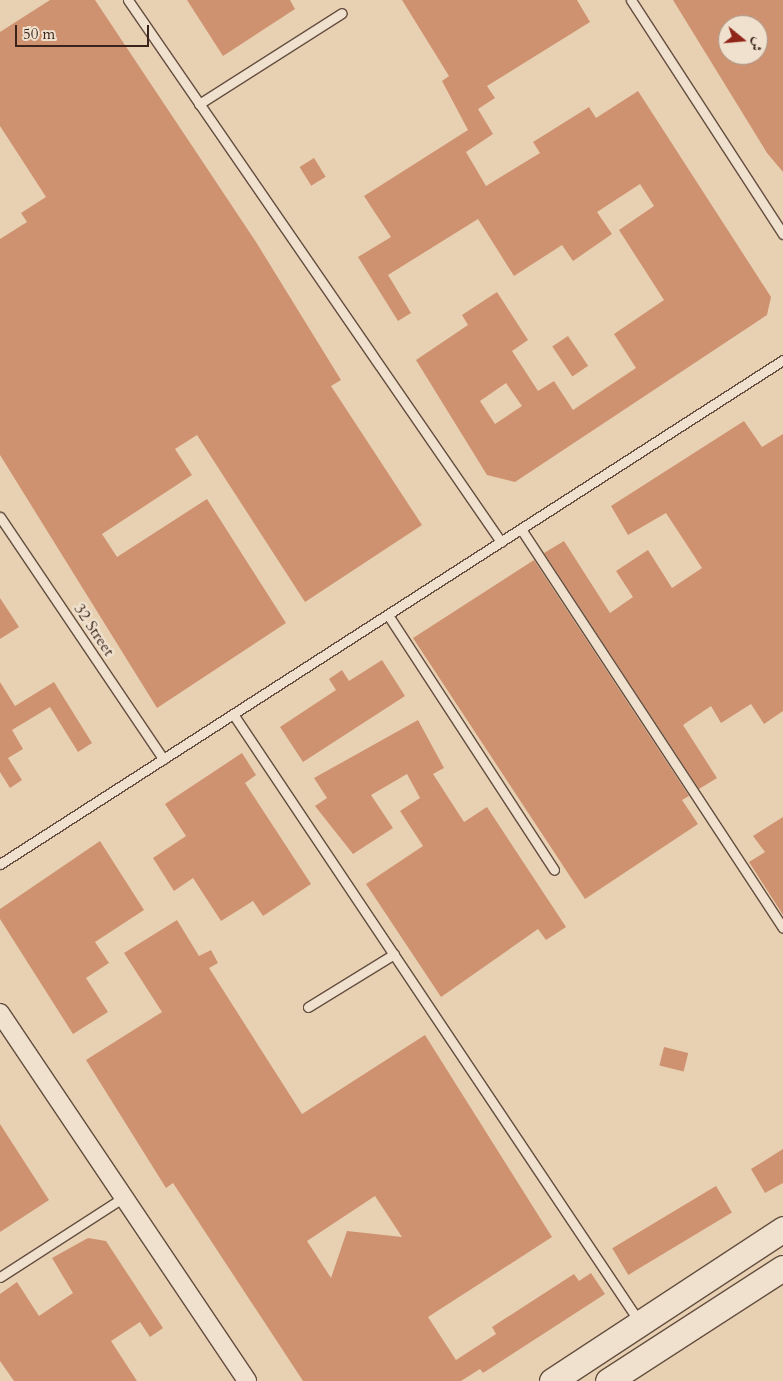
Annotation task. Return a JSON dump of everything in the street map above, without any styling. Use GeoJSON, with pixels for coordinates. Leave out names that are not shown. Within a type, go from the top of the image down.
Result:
{"type":"FeatureCollection","features":[{"type":"Feature","properties":{"kind":"main road"},"geometry":{"type":"LineString","coordinates":[[552,1381],[783,1229]]}},
{"type":"Feature","properties":{"kind":"main road"},"geometry":{"type":"LineString","coordinates":[[608,1381],[783,1268]]}},
{"type":"Feature","properties":{"kind":"street"},"geometry":{"type":"LineString","coordinates":[[0,1013],[247,1381]]}},
{"type":"Feature","properties":{"kind":"lane"},"geometry":{"type":"LineString","coordinates":[[128,0],[501,542]]}},
{"type":"Feature","properties":{"kind":"lane"},"geometry":{"type":"LineString","coordinates":[[631,0],[783,234]]}},
{"type":"Feature","properties":{"kind":"lane"},"geometry":{"type":"LineString","coordinates":[[199,104],[342,13]]}},
{"type":"Feature","properties":{"kind":"lane"},"geometry":{"type":"LineString","coordinates":[[0,864],[783,360]]}},
{"type":"Feature","properties":{"kind":"lane","name":"32 Street"},"geometry":{"type":"LineString","coordinates":[[0,517],[163,759]]}},
{"type":"Feature","properties":{"kind":"lane"},"geometry":{"type":"LineString","coordinates":[[521,529],[783,928]]}},
{"type":"Feature","properties":{"kind":"lane"},"geometry":{"type":"LineString","coordinates":[[388,615],[554,870]]}},
{"type":"Feature","properties":{"kind":"lane"},"geometry":{"type":"LineString","coordinates":[[233,714],[640,1323]]}},
{"type":"Feature","properties":{"kind":"lane"},"geometry":{"type":"LineString","coordinates":[[308,1007],[394,954]]}},
{"type":"Feature","properties":{"kind":"lane"},"geometry":{"type":"LineString","coordinates":[[0,1277],[124,1197]]}},
{"type":"Feature","properties":{"kind":"building"},"geometry":{"type":"Polygon","coordinates":[[[50,0],[95,0],[256,242],[341,380],[331,386],[422,525],[305,602],[197,435],[175,449],[192,475],[102,534],[117,557],[207,499],[286,623],[157,708],[0,455],[0,239],[27,222],[21,213],[46,197],[0,126],[0,32],[50,0]]]}},
{"type":"Feature","properties":{"kind":"building"},"geometry":{"type":"Polygon","coordinates":[[[187,0],[290,0],[295,9],[223,56],[187,0]]]}},
{"type":"Feature","properties":{"kind":"building"},"geometry":{"type":"Polygon","coordinates":[[[402,0],[577,0],[590,22],[487,86],[495,98],[478,109],[493,134],[466,152],[486,186],[540,153],[533,142],[589,107],[596,118],[638,91],[771,297],[767,315],[515,482],[487,475],[416,360],[468,325],[462,315],[497,292],[528,340],[512,351],[538,391],[554,381],[573,410],[636,368],[614,334],[664,300],[619,230],[654,206],[640,184],[597,212],[612,234],[573,261],[562,245],[514,276],[478,219],[388,275],[411,313],[398,321],[358,257],[391,237],[364,196],[468,130],[442,81],[449,76],[402,0]],[[506,383],[480,401],[495,424],[522,406],[506,383]]]}},
{"type":"Feature","properties":{"kind":"building"},"geometry":{"type":"Polygon","coordinates":[[[673,0],[783,0],[783,172],[767,153],[673,0]]]}},
{"type":"Feature","properties":{"kind":"building"},"geometry":{"type":"Polygon","coordinates":[[[314,158],[326,177],[311,186],[300,167],[314,158]]]}},
{"type":"Feature","properties":{"kind":"building"},"geometry":{"type":"Polygon","coordinates":[[[568,336],[588,366],[572,376],[552,347],[568,336]]]}},
{"type":"Feature","properties":{"kind":"building"},"geometry":{"type":"Polygon","coordinates":[[[744,421],[762,447],[783,434],[783,711],[764,724],[751,704],[721,723],[711,706],[683,725],[717,778],[699,789],[544,553],[564,541],[610,613],[633,597],[616,571],[648,550],[672,588],[702,568],[666,513],[628,535],[611,506],[744,421]]]}},
{"type":"Feature","properties":{"kind":"building"},"geometry":{"type":"Polygon","coordinates":[[[534,560],[689,796],[682,800],[698,824],[585,899],[413,638],[534,560]]]}},
{"type":"Feature","properties":{"kind":"building"},"geometry":{"type":"Polygon","coordinates":[[[0,598],[19,627],[0,639],[0,598]]]}},
{"type":"Feature","properties":{"kind":"building"},"geometry":{"type":"Polygon","coordinates":[[[382,660],[405,696],[303,762],[280,727],[336,690],[329,679],[342,670],[349,681],[382,660]]]}},
{"type":"Feature","properties":{"kind":"building"},"geometry":{"type":"Polygon","coordinates":[[[0,682],[15,706],[54,682],[92,743],[78,752],[50,707],[12,730],[23,749],[8,758],[22,780],[10,788],[0,772],[0,682]]]}},
{"type":"Feature","properties":{"kind":"building"},"geometry":{"type":"Polygon","coordinates":[[[418,720],[444,768],[433,774],[464,822],[487,807],[566,927],[546,940],[538,929],[441,997],[366,884],[423,846],[400,811],[420,798],[407,774],[371,795],[393,828],[353,854],[315,806],[327,798],[314,778],[418,720]]]}},
{"type":"Feature","properties":{"kind":"building"},"geometry":{"type":"Polygon","coordinates":[[[242,753],[256,775],[245,783],[311,884],[263,916],[253,901],[221,921],[193,878],[174,891],[153,858],[186,836],[165,804],[242,753]]]}},
{"type":"Feature","properties":{"kind":"building"},"geometry":{"type":"Polygon","coordinates":[[[783,817],[783,915],[749,862],[765,852],[753,836],[783,817]]]}},
{"type":"Feature","properties":{"kind":"building"},"geometry":{"type":"Polygon","coordinates":[[[100,841],[144,910],[95,942],[109,963],[86,978],[108,1012],[73,1034],[0,919],[0,909],[100,841]]]}},
{"type":"Feature","properties":{"kind":"building"},"geometry":{"type":"Polygon","coordinates":[[[177,920],[199,956],[211,950],[218,963],[209,968],[302,1114],[425,1035],[552,1237],[428,1317],[456,1360],[496,1334],[492,1327],[574,1274],[579,1281],[591,1273],[605,1294],[483,1373],[480,1369],[461,1381],[303,1381],[173,1183],[166,1188],[86,1060],[162,1012],[124,953],[177,920]],[[375,1196],[307,1241],[331,1278],[347,1231],[402,1237],[375,1196]]]}},
{"type":"Feature","properties":{"kind":"building"},"geometry":{"type":"Polygon","coordinates":[[[664,1047],[688,1053],[684,1071],[659,1065],[664,1047]]]}},
{"type":"Feature","properties":{"kind":"building"},"geometry":{"type":"Polygon","coordinates":[[[0,1124],[49,1200],[0,1232],[0,1124]]]}},
{"type":"Feature","properties":{"kind":"building"},"geometry":{"type":"Polygon","coordinates":[[[783,1149],[783,1183],[765,1193],[751,1169],[783,1149]]]}},
{"type":"Feature","properties":{"kind":"building"},"geometry":{"type":"Polygon","coordinates":[[[716,1186],[732,1213],[628,1275],[612,1248],[716,1186]]]}},
{"type":"Feature","properties":{"kind":"building"},"geometry":{"type":"Polygon","coordinates":[[[88,1238],[106,1241],[163,1328],[150,1337],[140,1322],[111,1341],[137,1381],[14,1381],[0,1361],[0,1294],[17,1282],[39,1316],[73,1293],[52,1258],[88,1238]]]}}]}
